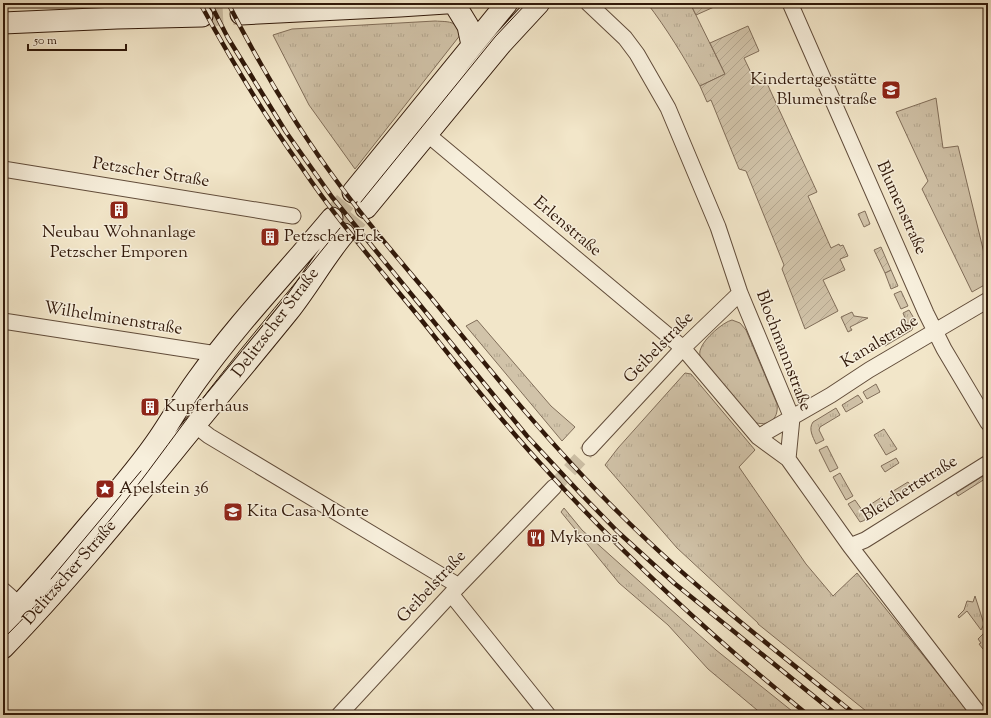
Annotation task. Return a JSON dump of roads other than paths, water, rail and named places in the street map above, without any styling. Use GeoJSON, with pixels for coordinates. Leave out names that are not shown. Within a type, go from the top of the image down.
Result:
{"type":"FeatureCollection","features":[{"type":"Feature","properties":{"kind":"main road"},"geometry":{"type":"LineString","coordinates":[[241,14],[446,3]]}},
{"type":"Feature","properties":{"kind":"main road"},"geometry":{"type":"LineString","coordinates":[[454,3],[468,26],[472,45]]}},
{"type":"Feature","properties":{"kind":"main road"},"geometry":{"type":"LineString","coordinates":[[353,192],[507,3]]}},
{"type":"Feature","properties":{"kind":"main road"},"geometry":{"type":"LineString","coordinates":[[366,208],[498,48],[539,3]]}},
{"type":"Feature","properties":{"kind":"main road"},"geometry":{"type":"LineString","coordinates":[[3,23],[111,18],[202,16]]}},
{"type":"Feature","properties":{"kind":"main road","name":"Delitzscher Straße"},"geometry":{"type":"LineString","coordinates":[[3,622],[20,605],[117,492],[159,438],[196,380],[266,293],[296,261],[338,226],[289,311],[81,564],[3,648]]}},
{"type":"Feature","properties":{"kind":"street","name":"Blochmannstraße"},"geometry":{"type":"LineString","coordinates":[[588,3],[626,38],[640,58],[668,108],[718,227],[740,293],[792,418],[788,459]]}},
{"type":"Feature","properties":{"kind":"street","name":"Blumenstraße"},"geometry":{"type":"LineString","coordinates":[[790,3],[935,332],[988,423]]}},
{"type":"Feature","properties":{"kind":"street","name":"Erlenstraße"},"geometry":{"type":"LineString","coordinates":[[427,134],[683,348],[758,437],[788,459]]}},
{"type":"Feature","properties":{"kind":"street","name":"Petzscher Straße"},"geometry":{"type":"LineString","coordinates":[[3,169],[293,216]]}},
{"type":"Feature","properties":{"kind":"street","name":"Geibelstraße"},"geometry":{"type":"LineString","coordinates":[[590,448],[683,348],[740,293]]}},
{"type":"Feature","properties":{"kind":"street","name":"Kanalstraße"},"geometry":{"type":"LineString","coordinates":[[758,437],[988,300]]}},
{"type":"Feature","properties":{"kind":"street","name":"Wilhelminenstraße"},"geometry":{"type":"LineString","coordinates":[[3,321],[217,354]]}},
{"type":"Feature","properties":{"kind":"street"},"geometry":{"type":"LineString","coordinates":[[195,425],[209,436],[455,590],[548,715]]}},
{"type":"Feature","properties":{"kind":"street"},"geometry":{"type":"LineString","coordinates":[[788,459],[850,546],[980,715]]}},
{"type":"Feature","properties":{"kind":"street","name":"Bleichertstraße"},"geometry":{"type":"LineString","coordinates":[[850,546],[865,540],[988,463]]}},
{"type":"Feature","properties":{"kind":"street","name":"Geibelstraße"},"geometry":{"type":"LineString","coordinates":[[339,715],[455,590],[554,487]]}},
{"type":"Feature","properties":{"kind":"street"},"geometry":{"type":"LineString","coordinates":[[3,590],[20,605]]}},
{"type":"Feature","properties":{"kind":"tunnel"},"geometry":{"type":"LineString","coordinates":[[202,16],[241,14]]}},
{"type":"Feature","properties":{"kind":"tunnel"},"geometry":{"type":"LineString","coordinates":[[332,218],[353,192]]}},
{"type":"Feature","properties":{"kind":"tunnel"},"geometry":{"type":"LineString","coordinates":[[344,234],[366,208]]}},
{"type":"Feature","properties":{"kind":"tunnel"},"geometry":{"type":"LineString","coordinates":[[554,487],[590,448]]}},
{"type":"Feature","properties":{"kind":"tram line"},"geometry":{"type":"LineString","coordinates":[[361,202],[495,37],[527,3]]}},
{"type":"Feature","properties":{"kind":"tram line"},"geometry":{"type":"LineString","coordinates":[[3,639],[51,588],[112,517],[225,369],[340,228]]}},
{"type":"Feature","properties":{"kind":"tram line"},"geometry":{"type":"LineString","coordinates":[[51,579],[141,471]]}},
{"type":"Feature","properties":{"kind":"railway"},"geometry":{"type":"LineString","coordinates":[[200,3],[261,108],[315,187],[359,244],[508,427],[571,497],[669,594],[738,656],[808,715]]}},
{"type":"Feature","properties":{"kind":"railway"},"geometry":{"type":"LineString","coordinates":[[210,3],[228,38],[286,132],[332,197],[527,436],[618,532],[674,583],[837,715]]}},
{"type":"Feature","properties":{"kind":"railway"},"geometry":{"type":"LineString","coordinates":[[228,3],[281,98],[325,166],[384,242],[545,434],[619,513],[675,566],[734,617],[856,715]]}},
{"type":"Feature","properties":{"kind":"place","name":"Kindertagesstätte Blumenstraße"},"geometry":{"type":"Point","coordinates":[891,90]}},
{"type":"Feature","properties":{"kind":"place","name":"Neubau Wohnanlage Petzscher Emporen"},"geometry":{"type":"Point","coordinates":[119,210]}},
{"type":"Feature","properties":{"kind":"place","name":"Petzscher Eck"},"geometry":{"type":"Point","coordinates":[270,237]}},
{"type":"Feature","properties":{"kind":"place","name":"Kupferhaus"},"geometry":{"type":"Point","coordinates":[150,407]}},
{"type":"Feature","properties":{"kind":"place","name":"Apelstein 36"},"geometry":{"type":"Point","coordinates":[105,489]}},
{"type":"Feature","properties":{"kind":"place","name":"Kita Casa Monte"},"geometry":{"type":"Point","coordinates":[233,512]}},
{"type":"Feature","properties":{"kind":"place","name":"Mykonos"},"geometry":{"type":"Point","coordinates":[536,538]}}]}
